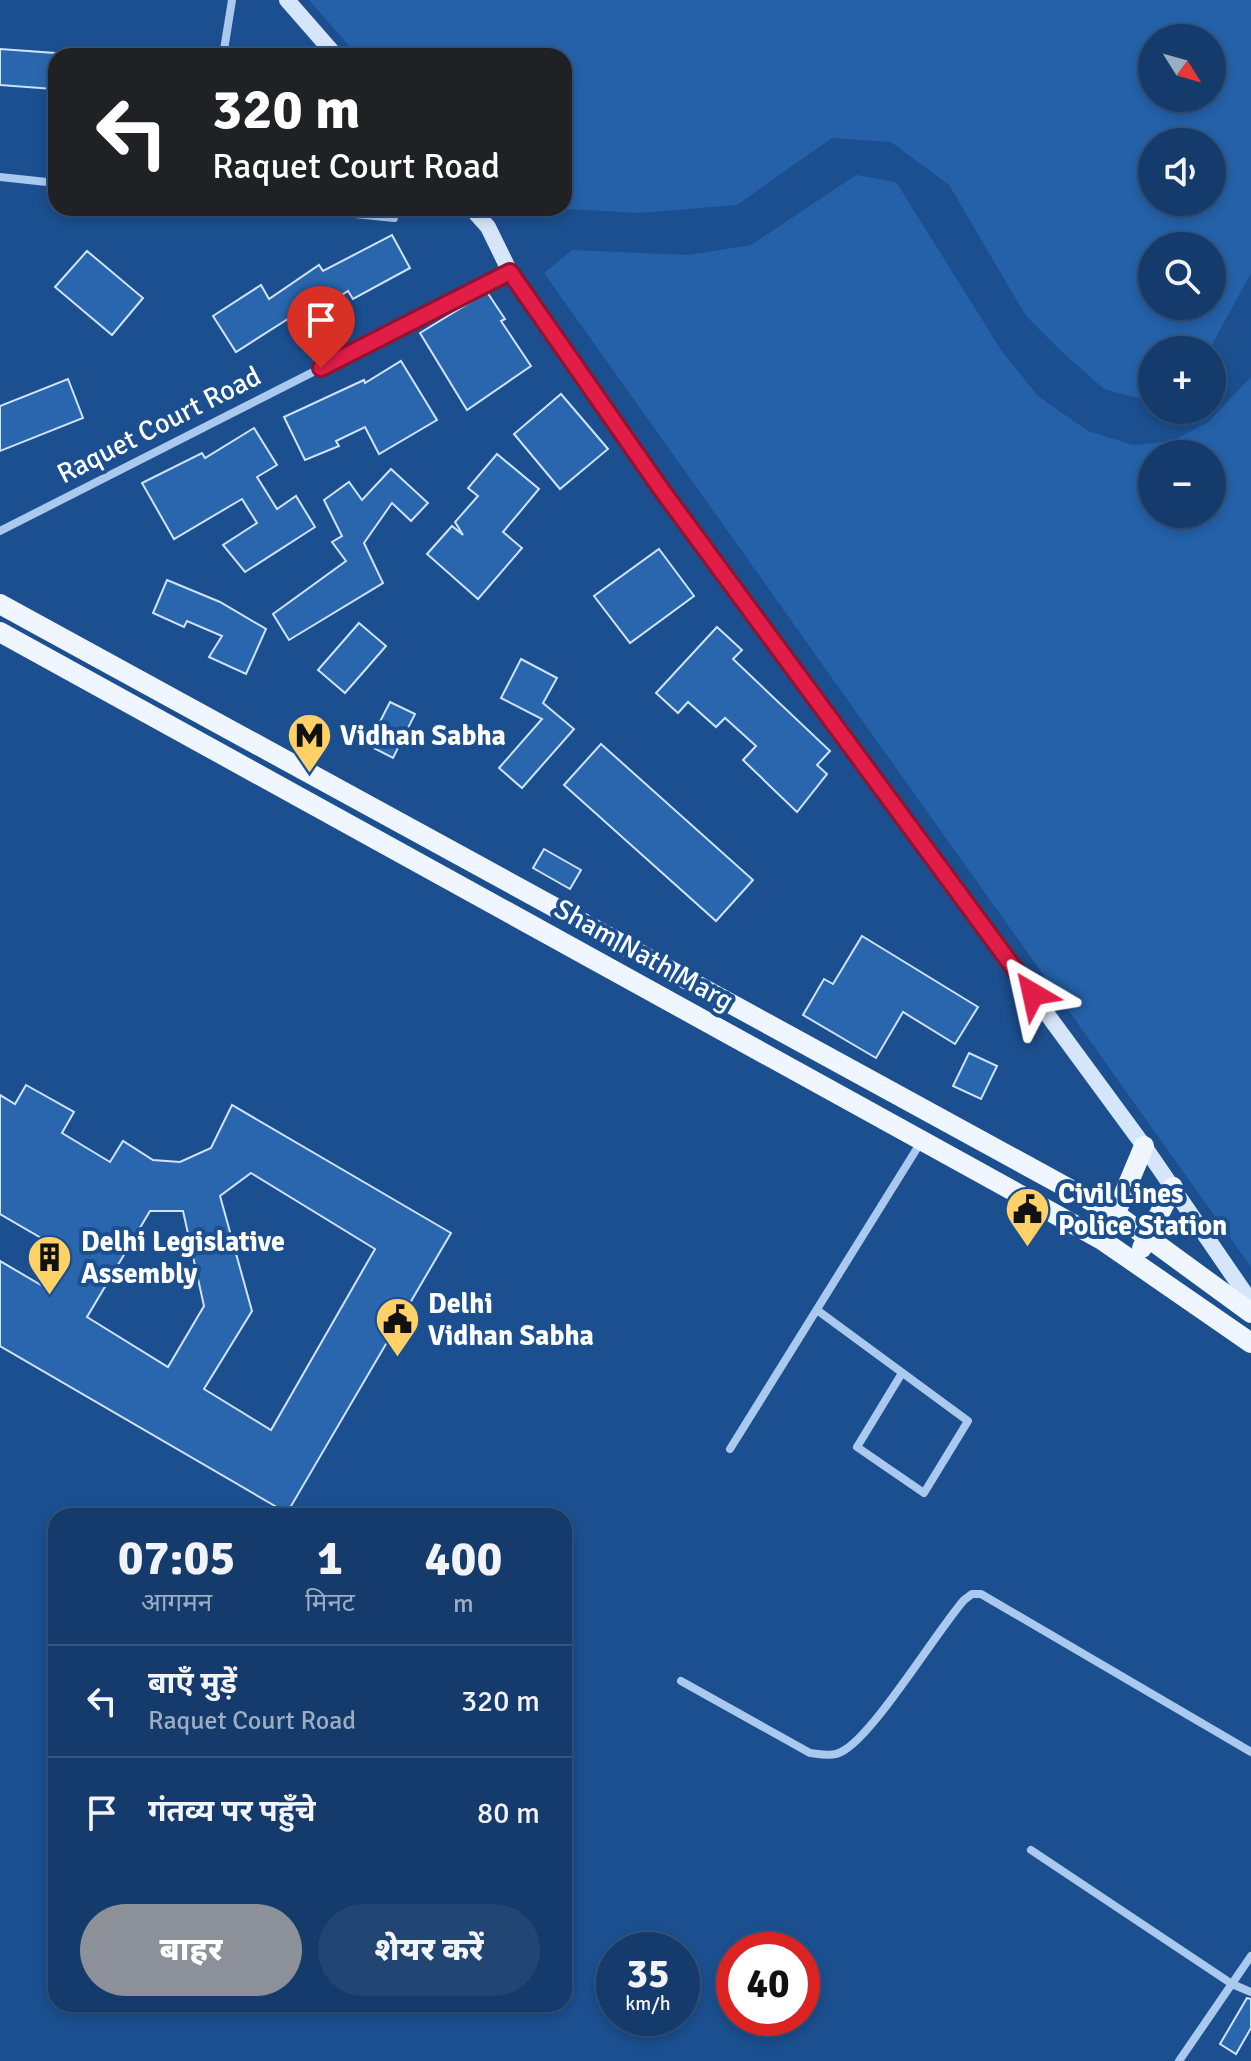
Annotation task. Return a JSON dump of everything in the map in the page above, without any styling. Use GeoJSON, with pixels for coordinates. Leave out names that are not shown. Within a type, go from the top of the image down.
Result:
{"type":"FeatureCollection","features":[{"type":"Feature","properties":{"kind":"main road","name":"Sham Nath Marg"},"geometry":{"type":"LineString","coordinates":[[0,604],[1117,1215],[1251,1313]]}},
{"type":"Feature","properties":{"kind":"main road","name":"Sham Nath Marg"},"geometry":{"type":"LineString","coordinates":[[0,632],[1102,1240],[1251,1343]]}},
{"type":"Feature","properties":{"kind":"main road"},"geometry":{"type":"LineString","coordinates":[[1102,1240],[1117,1215],[1144,1146]]}},
{"type":"Feature","properties":{"kind":"main road"},"geometry":{"type":"LineString","coordinates":[[1135,1262],[1173,1187]]}},
{"type":"Feature","properties":{"kind":"street"},"geometry":{"type":"LineString","coordinates":[[224,48],[232,0]]}},
{"type":"Feature","properties":{"kind":"street"},"geometry":{"type":"LineString","coordinates":[[287,0],[329,48]]}},
{"type":"Feature","properties":{"kind":"street"},"geometry":{"type":"LineString","coordinates":[[0,177],[48,182]]}},
{"type":"Feature","properties":{"kind":"street"},"geometry":{"type":"LineString","coordinates":[[375,216],[394,218]]}},
{"type":"Feature","properties":{"kind":"street"},"geometry":{"type":"LineString","coordinates":[[478,216],[488,227],[510,272],[661,489],[1144,1146],[1251,1302]]}},
{"type":"Feature","properties":{"kind":"street","name":"Raquet Court Road"},"geometry":{"type":"LineString","coordinates":[[0,531],[510,272]]}},
{"type":"Feature","properties":{"kind":"street"},"geometry":{"type":"LineString","coordinates":[[730,1449],[921,1141]]}},
{"type":"Feature","properties":{"kind":"street"},"geometry":{"type":"LineString","coordinates":[[817,1310],[968,1421],[924,1493],[857,1447],[902,1373]]}},
{"type":"Feature","properties":{"kind":"street"},"geometry":{"type":"LineString","coordinates":[[681,1681],[810,1753],[832,1755],[854,1743],[964,1600],[972,1594],[981,1594],[1251,1752]]}},
{"type":"Feature","properties":{"kind":"street"},"geometry":{"type":"LineString","coordinates":[[1031,1850],[1232,1984],[1251,1992]]}},
{"type":"Feature","properties":{"kind":"street"},"geometry":{"type":"LineString","coordinates":[[1179,2061],[1251,1956]]}},
{"type":"Feature","properties":{"kind":"shaded area"},"geometry":{"type":"Polygon","coordinates":[[[309,0],[1251,0],[1251,273],[1226,319],[1226,232],[1138,232],[1138,320],[1225,320],[1217,336],[1138,336],[1138,398],[1104,389],[1026,316],[949,185],[891,142],[832,138],[737,205],[639,213],[572,209],[572,48],[351,48],[309,0]]]}},
{"type":"Feature","properties":{"kind":"shaded area"},"geometry":{"type":"Polygon","coordinates":[[[856,175],[896,182],[1001,350],[1038,396],[1088,431],[1138,444],[1138,528],[1226,528],[1226,440],[1174,440],[1204,424],[1226,424],[1226,403],[1251,377],[1251,1267],[544,273],[572,250],[688,255],[751,245],[856,175]]]}},
{"type":"Feature","properties":{"kind":"building"},"geometry":{"type":"Polygon","coordinates":[[[0,49],[48,52],[48,89],[0,85],[0,49]]]}},
{"type":"Feature","properties":{"kind":"building"},"geometry":{"type":"Polygon","coordinates":[[[392,235],[410,268],[353,299],[348,291],[297,325],[291,317],[236,352],[213,316],[261,285],[269,299],[319,265],[323,271],[392,235]]]}},
{"type":"Feature","properties":{"kind":"building"},"geometry":{"type":"Polygon","coordinates":[[[87,251],[143,298],[112,335],[55,287],[87,251]]]}},
{"type":"Feature","properties":{"kind":"building"},"geometry":{"type":"Polygon","coordinates":[[[487,292],[505,319],[501,321],[531,366],[467,410],[420,333],[487,292]]]}},
{"type":"Feature","properties":{"kind":"building"},"geometry":{"type":"Polygon","coordinates":[[[401,361],[437,420],[379,454],[365,427],[336,441],[339,446],[305,460],[284,417],[364,380],[365,383],[401,361]]]}},
{"type":"Feature","properties":{"kind":"building"},"geometry":{"type":"Polygon","coordinates":[[[68,379],[83,418],[0,451],[0,406],[68,379]]]}},
{"type":"Feature","properties":{"kind":"building"},"geometry":{"type":"Polygon","coordinates":[[[561,394],[608,449],[560,489],[514,434],[561,394]]]}},
{"type":"Feature","properties":{"kind":"building"},"geometry":{"type":"Polygon","coordinates":[[[254,428],[277,465],[257,477],[277,509],[296,496],[315,527],[245,572],[223,545],[257,523],[242,499],[174,539],[142,483],[202,453],[205,458],[254,428]]]}},
{"type":"Feature","properties":{"kind":"building"},"geometry":{"type":"Polygon","coordinates":[[[497,454],[539,489],[503,532],[522,548],[478,599],[427,554],[452,526],[463,535],[455,522],[478,496],[468,488],[497,454]]]}},
{"type":"Feature","properties":{"kind":"building"},"geometry":{"type":"Polygon","coordinates":[[[391,469],[428,503],[411,521],[392,503],[364,543],[383,583],[289,640],[273,614],[346,561],[332,542],[342,536],[324,500],[349,482],[362,500],[391,469]]]}},
{"type":"Feature","properties":{"kind":"building"},"geometry":{"type":"Polygon","coordinates":[[[659,549],[694,596],[630,643],[594,596],[659,549]]]}},
{"type":"Feature","properties":{"kind":"building"},"geometry":{"type":"Polygon","coordinates":[[[167,580],[220,602],[266,629],[246,674],[209,657],[222,636],[187,621],[184,627],[153,613],[167,580]]]}},
{"type":"Feature","properties":{"kind":"building"},"geometry":{"type":"Polygon","coordinates":[[[359,623],[386,646],[345,693],[318,670],[359,623]]]}},
{"type":"Feature","properties":{"kind":"building"},"geometry":{"type":"Polygon","coordinates":[[[717,627],[742,650],[733,659],[830,751],[817,765],[827,774],[797,812],[743,760],[756,746],[725,718],[716,727],[688,702],[678,713],[656,693],[717,627]]]}},
{"type":"Feature","properties":{"kind":"building"},"geometry":{"type":"Polygon","coordinates":[[[521,659],[557,678],[543,703],[574,729],[522,788],[499,768],[542,719],[501,698],[521,659]]]}},
{"type":"Feature","properties":{"kind":"building"},"geometry":{"type":"Polygon","coordinates":[[[390,702],[415,714],[393,758],[368,745],[390,702]]]}},
{"type":"Feature","properties":{"kind":"building"},"geometry":{"type":"Polygon","coordinates":[[[601,744],[753,880],[716,921],[564,785],[601,744]]]}},
{"type":"Feature","properties":{"kind":"building"},"geometry":{"type":"Polygon","coordinates":[[[544,849],[581,870],[570,889],[533,868],[544,849]]]}},
{"type":"Feature","properties":{"kind":"building"},"geometry":{"type":"Polygon","coordinates":[[[862,936],[978,1007],[955,1044],[903,1012],[876,1058],[803,1015],[824,979],[833,984],[862,936]]]}},
{"type":"Feature","properties":{"kind":"building"},"geometry":{"type":"Polygon","coordinates":[[[969,1053],[997,1066],[981,1099],[953,1086],[969,1053]]]}},
{"type":"Feature","properties":{"kind":"building","name":"Delhi Legislative Assembly"},"geometry":{"type":"Polygon","coordinates":[[[26,1085],[74,1112],[62,1133],[110,1162],[123,1141],[153,1160],[180,1162],[211,1148],[232,1105],[451,1233],[290,1508],[278,1508],[0,1346],[0,1261],[46,1288],[67,1253],[0,1214],[0,1095],[15,1104],[26,1085]],[[251,1173],[220,1196],[252,1311],[204,1389],[271,1430],[375,1249],[251,1173]],[[150,1211],[87,1317],[168,1367],[204,1306],[183,1211],[150,1211]]]}},
{"type":"Feature","properties":{"kind":"building"},"geometry":{"type":"Polygon","coordinates":[[[1247,1998],[1251,1999],[1251,2028],[1236,2054],[1220,2044],[1247,1998]]]}},
{"type":"Feature","properties":{"kind":"place","name":"Vidhan Sabha"},"geometry":{"type":"Point","coordinates":[309,775]}},
{"type":"Feature","properties":{"kind":"place","name":"Civil Lines Police Station"},"geometry":{"type":"Point","coordinates":[1027,1249]}},
{"type":"Feature","properties":{"kind":"place","name":"Delhi Legislative Assembly"},"geometry":{"type":"Point","coordinates":[50,1297]}},
{"type":"Feature","properties":{"kind":"place","name":"Delhi Vidhan Sabha"},"geometry":{"type":"Point","coordinates":[397,1359]}},
{"type":"Feature","properties":{"kind":"route"},"geometry":{"type":"LineString","coordinates":[[321,368],[510,272],[661,489],[1033,994]]}}]}
